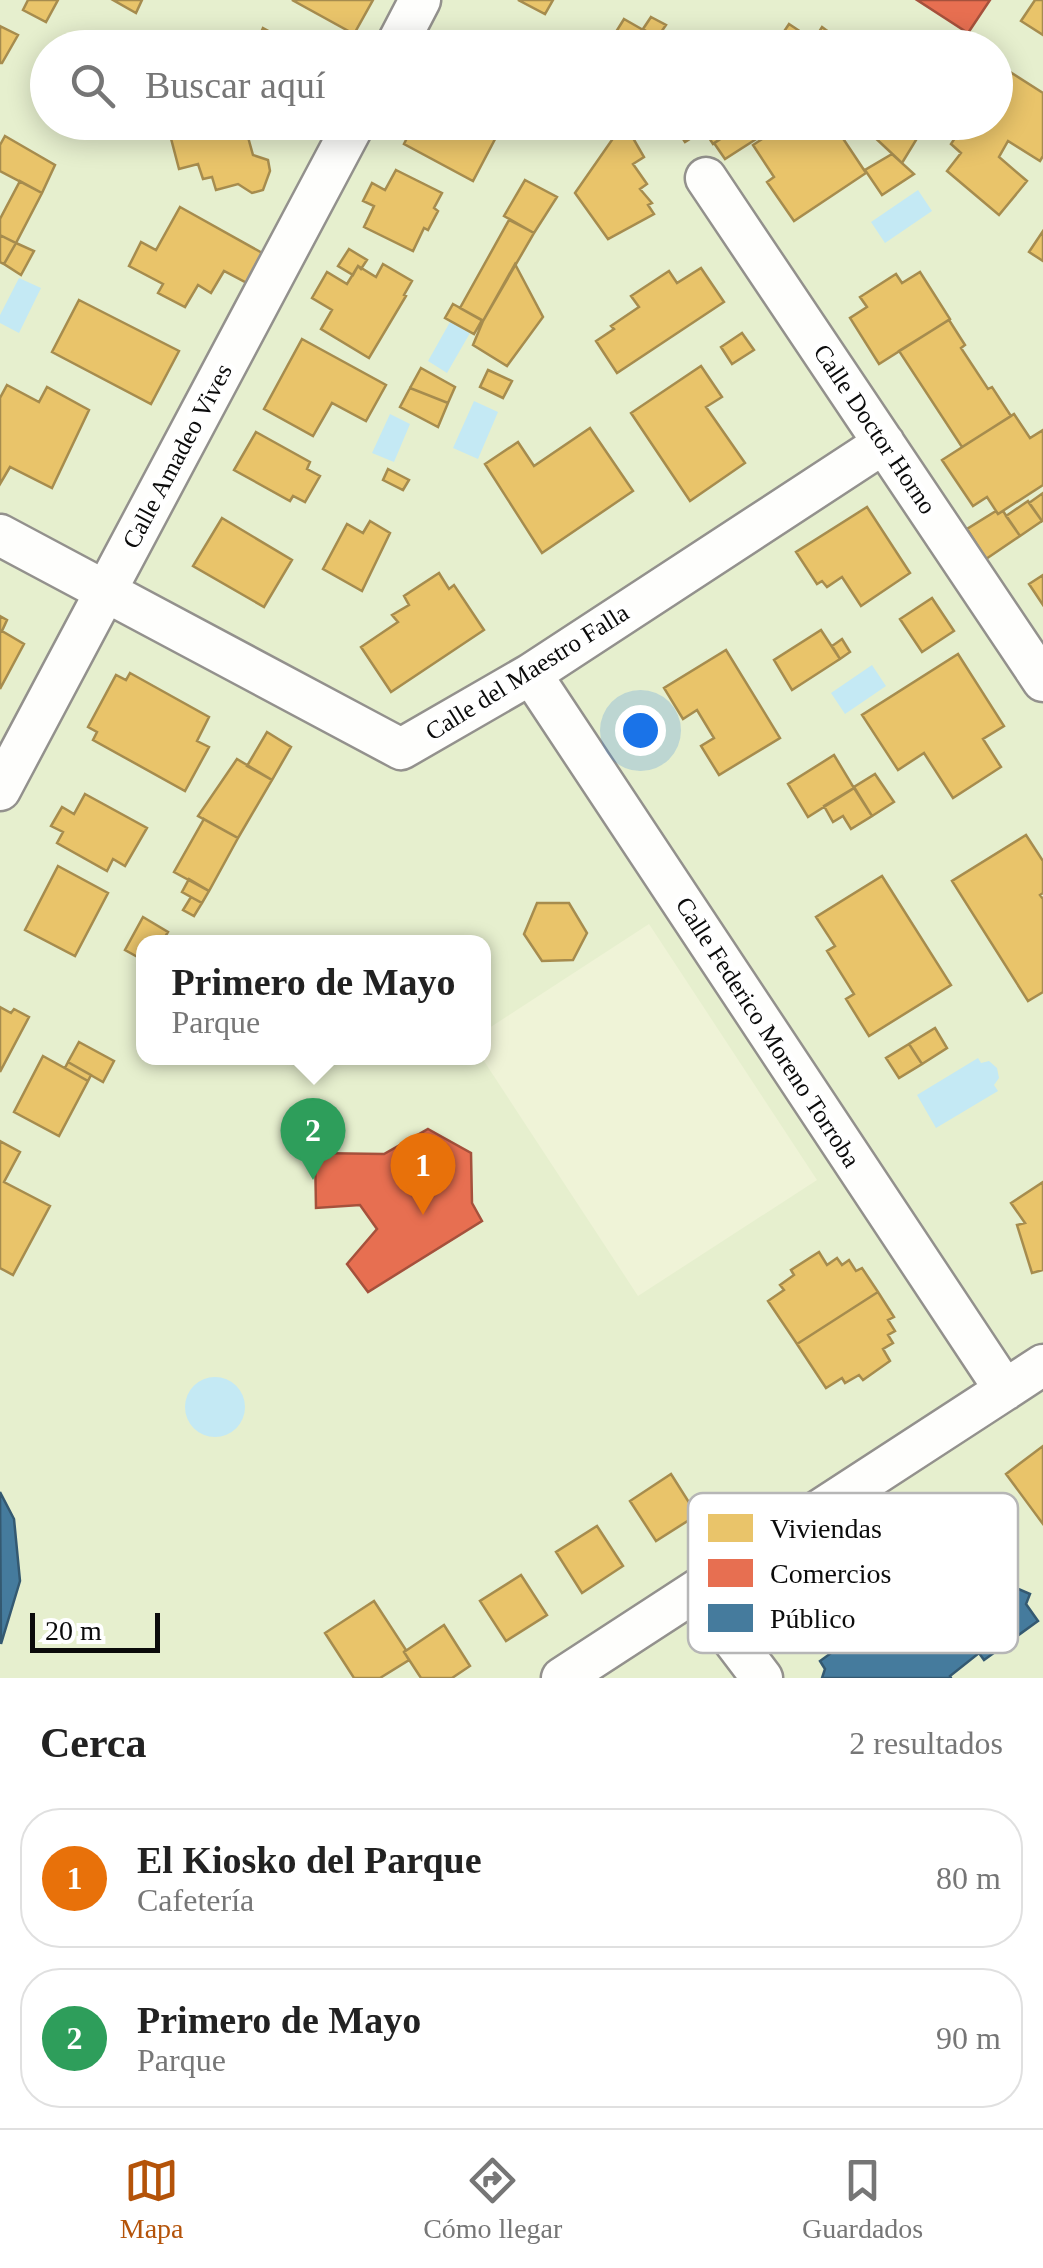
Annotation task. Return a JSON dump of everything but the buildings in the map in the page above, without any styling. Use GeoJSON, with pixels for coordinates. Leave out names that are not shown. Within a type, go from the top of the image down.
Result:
{"type":"FeatureCollection","features":[{"type":"Feature","properties":{"kind":"street"},"geometry":{"type":"LineString","coordinates":[[404,30],[420,0]]}},
{"type":"Feature","properties":{"kind":"street","name":"Calle Amadeo Vives"},"geometry":{"type":"LineString","coordinates":[[0,790],[345,140]]}},
{"type":"Feature","properties":{"kind":"street","name":"Calle Doctor Horno"},"geometry":{"type":"LineString","coordinates":[[706,178],[1043,681]]}},
{"type":"Feature","properties":{"kind":"street","name":"Calle del Maestro Falla"},"geometry":{"type":"LineString","coordinates":[[106,591],[401,749],[531,674],[884,443]]}},
{"type":"Feature","properties":{"kind":"street"},"geometry":{"type":"LineString","coordinates":[[0,535],[106,591]]}},
{"type":"Feature","properties":{"kind":"street","name":"Calle Federico Moreno Torroba"},"geometry":{"type":"LineString","coordinates":[[531,674],[1005,1390]]}},
{"type":"Feature","properties":{"kind":"street"},"geometry":{"type":"LineString","coordinates":[[847,1493],[1043,1365]]}},
{"type":"Feature","properties":{"kind":"street"},"geometry":{"type":"LineString","coordinates":[[562,1678],[688,1597]]}},
{"type":"Feature","properties":{"kind":"street"},"geometry":{"type":"LineString","coordinates":[[743,1653],[762,1678]]}},
{"type":"Feature","properties":{"kind":"green space"},"geometry":{"type":"Polygon","coordinates":[[[0,0],[1043,0],[1043,1678],[0,1678],[0,0]]]}},
{"type":"Feature","properties":{"kind":"green space"},"geometry":{"type":"Polygon","coordinates":[[[649,924],[817,1180],[638,1296],[487,1065],[491,1065],[491,1027],[649,924]]]}},
{"type":"Feature","properties":{"kind":"water"},"geometry":{"type":"Polygon","coordinates":[[[918,190],[932,211],[885,243],[871,222],[918,190]]]}},
{"type":"Feature","properties":{"kind":"water"},"geometry":{"type":"Polygon","coordinates":[[[19,278],[41,288],[19,333],[0,323],[0,315],[19,278]]]}},
{"type":"Feature","properties":{"kind":"water"},"geometry":{"type":"Polygon","coordinates":[[[450,322],[470,333],[447,373],[428,361],[450,322]]]}},
{"type":"Feature","properties":{"kind":"water"},"geometry":{"type":"Polygon","coordinates":[[[474,401],[498,412],[478,459],[453,448],[474,401]]]}},
{"type":"Feature","properties":{"kind":"water"},"geometry":{"type":"Polygon","coordinates":[[[390,414],[410,424],[394,462],[372,453],[390,414]]]}},
{"type":"Feature","properties":{"kind":"water"},"geometry":{"type":"Polygon","coordinates":[[[872,665],[886,686],[845,714],[831,693],[872,665]]]}},
{"type":"Feature","properties":{"kind":"water"},"geometry":{"type":"Polygon","coordinates":[[[978,1058],[981,1063],[989,1061],[997,1068],[999,1078],[994,1085],[998,1091],[936,1128],[917,1095],[978,1058]]]}},
{"type":"Feature","properties":{"kind":"water"},"geometry":{"type":"Polygon","coordinates":[[[215,1377],[237,1385],[245,1407],[237,1429],[215,1437],[193,1429],[185,1407],[193,1385],[215,1377]]]}},
{"type":"Feature","properties":{"kind":"place","name":"Primero de Mayo"},"geometry":{"type":"Point","coordinates":[313,1180]}},
{"type":"Feature","properties":{"kind":"place","name":"El Kiosko del Parque"},"geometry":{"type":"Point","coordinates":[423,1215]}}]}
